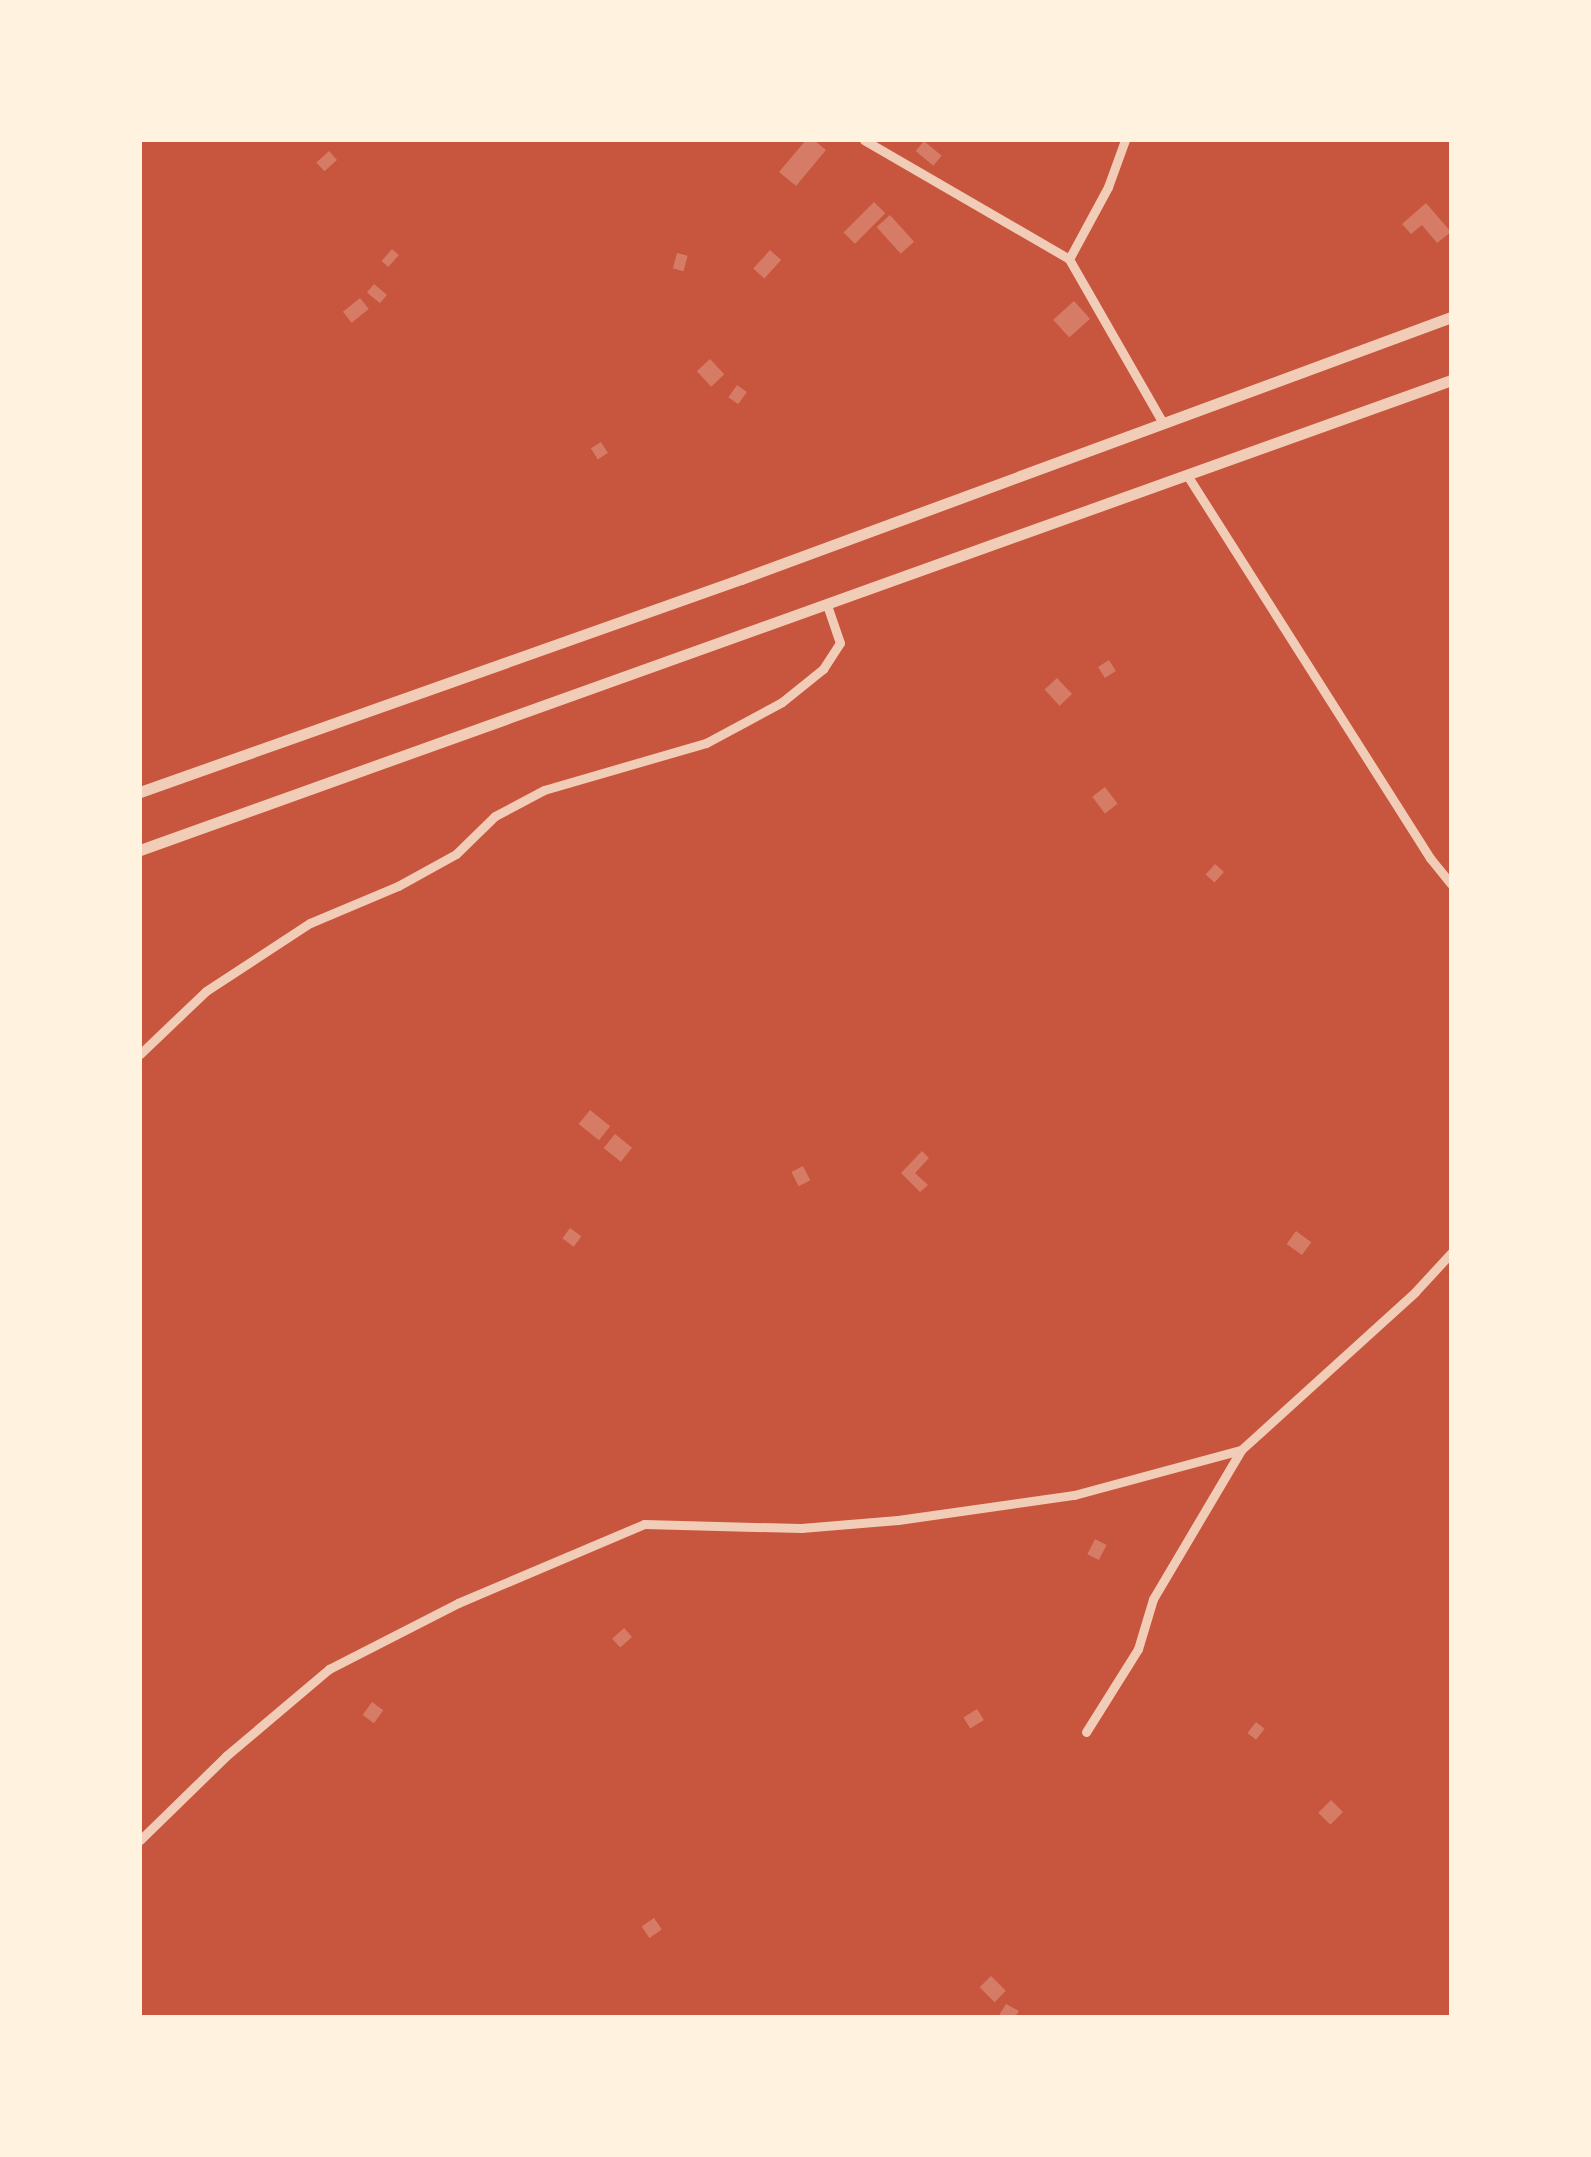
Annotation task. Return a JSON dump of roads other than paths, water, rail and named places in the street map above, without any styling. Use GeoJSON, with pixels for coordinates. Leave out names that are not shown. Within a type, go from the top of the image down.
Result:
{"type":"FeatureCollection","features":[{"type":"Feature","properties":{"kind":"street"},"geometry":{"type":"LineString","coordinates":[[864,140],[1069,259],[1163,423]]}},
{"type":"Feature","properties":{"kind":"street"},"geometry":{"type":"LineString","coordinates":[[1069,259],[1108,188],[1125,140]]}},
{"type":"Feature","properties":{"kind":"street"},"geometry":{"type":"LineString","coordinates":[[140,792],[741,579],[1451,317]]}},
{"type":"Feature","properties":{"kind":"street"},"geometry":{"type":"LineString","coordinates":[[140,850],[1451,380]]}},
{"type":"Feature","properties":{"kind":"street"},"geometry":{"type":"LineString","coordinates":[[1187,476],[1430,858],[1451,884]]}},
{"type":"Feature","properties":{"kind":"street"},"geometry":{"type":"LineString","coordinates":[[140,1054],[206,990],[310,923],[398,886],[456,854],[495,816],[544,790],[706,743],[782,702],[823,669],[840,642],[827,605]]}},
{"type":"Feature","properties":{"kind":"street"},"geometry":{"type":"LineString","coordinates":[[1086,1732],[1138,1649],[1153,1598],[1240,1450],[1416,1292],[1451,1253]]}},
{"type":"Feature","properties":{"kind":"street"},"geometry":{"type":"LineString","coordinates":[[140,1840],[226,1756],[329,1669],[458,1602],[644,1524],[801,1528],[898,1520],[1074,1495],[1240,1450]]}}]}
